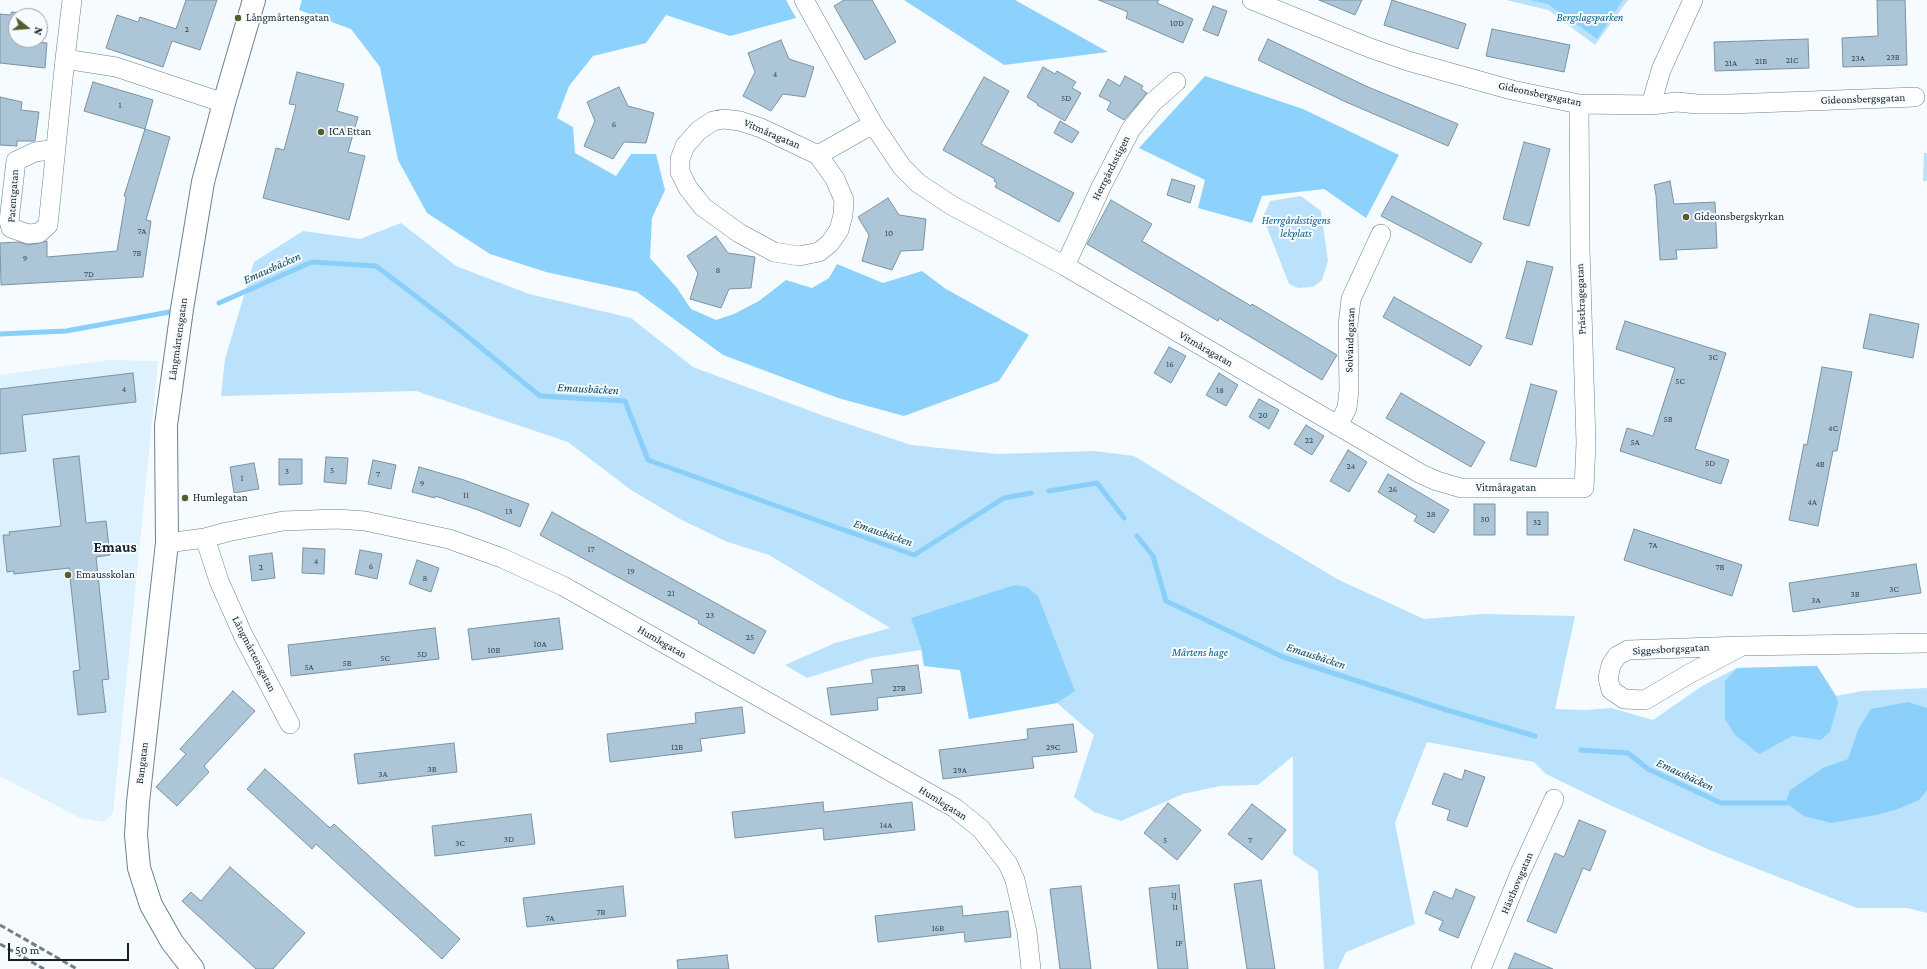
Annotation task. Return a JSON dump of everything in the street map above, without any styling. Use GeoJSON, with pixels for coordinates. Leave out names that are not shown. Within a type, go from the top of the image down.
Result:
{"type":"FeatureCollection","features":[{"type":"Feature","properties":{"kind":"street"},"geometry":{"type":"LineString","coordinates":[[56,150],[72,0]]}},
{"type":"Feature","properties":{"kind":"street","name":"Långmårtensgatan"},"geometry":{"type":"LineString","coordinates":[[167,543],[166,425],[182,309],[203,182],[224,102],[254,0]]}},
{"type":"Feature","properties":{"kind":"street","name":"Vitmåragatan"},"geometry":{"type":"LineString","coordinates":[[804,0],[873,124],[902,168],[924,188],[951,205],[1065,266],[1338,426],[1437,482],[1461,488],[1577,488]]}},
{"type":"Feature","properties":{"kind":"street","name":"Gideonsbergsgatan"},"geometry":{"type":"LineString","coordinates":[[1252,0],[1370,48],[1408,61],[1512,90],[1579,104],[1651,105],[1677,102],[1697,104],[1730,104],[1915,97]]}},
{"type":"Feature","properties":{"kind":"street"},"geometry":{"type":"LineString","coordinates":[[1651,105],[1661,70],[1693,0]]}},
{"type":"Feature","properties":{"kind":"street"},"geometry":{"type":"LineString","coordinates":[[65,59],[116,66],[224,102]]}},
{"type":"Feature","properties":{"kind":"street","name":"Herrgårdsstigen"},"geometry":{"type":"LineString","coordinates":[[1065,266],[1101,187],[1131,129],[1153,102],[1176,82]]}},
{"type":"Feature","properties":{"kind":"street","name":"Prästkragegatan"},"geometry":{"type":"LineString","coordinates":[[1577,488],[1584,488],[1586,443],[1580,248],[1579,104]]}},
{"type":"Feature","properties":{"kind":"street","name":"Vitmåragatan"},"geometry":{"type":"LineString","coordinates":[[723,119],[740,120],[761,128],[818,155],[835,179],[844,200],[843,215],[839,230],[830,243],[819,252],[799,256],[774,252],[739,233],[703,207],[688,188],[680,172],[680,159],[686,146],[698,131],[713,121],[723,119]]}},
{"type":"Feature","properties":{"kind":"street"},"geometry":{"type":"LineString","coordinates":[[818,155],[873,124]]}},
{"type":"Feature","properties":{"kind":"street","name":"Solvändegatan"},"geometry":{"type":"LineString","coordinates":[[1338,426],[1348,408],[1348,325],[1352,299],[1380,234]]}},
{"type":"Feature","properties":{"kind":"street","name":"Humlegatan"},"geometry":{"type":"LineString","coordinates":[[167,543],[205,538],[283,521],[364,521],[449,539],[502,558],[563,586],[955,808],[981,829],[1008,864],[1015,880],[1027,932],[1031,969]]}},
{"type":"Feature","properties":{"kind":"street","name":"Långmårtensgatan"},"geometry":{"type":"LineString","coordinates":[[205,538],[219,581],[243,635],[290,724]]}},
{"type":"Feature","properties":{"kind":"street","name":"Bangatan"},"geometry":{"type":"LineString","coordinates":[[167,543],[138,802],[136,835],[139,868],[151,905],[172,942],[193,969]]}},
{"type":"Feature","properties":{"kind":"street","name":"Siggesborgsgatan"},"geometry":{"type":"LineString","coordinates":[[1742,646],[1689,674],[1645,700],[1624,699],[1611,690],[1608,678],[1611,665],[1617,656],[1628,650],[1742,646],[1927,643]]}},
{"type":"Feature","properties":{"kind":"street","name":"Hästhovsgatan"},"geometry":{"type":"LineString","coordinates":[[1481,969],[1520,873],[1554,799]]}},
{"type":"Feature","properties":{"kind":"shaded area","name":"Emausskolan"},"geometry":{"type":"Polygon","coordinates":[[[109,360],[158,361],[113,813],[104,822],[78,817],[0,776],[0,375],[109,360]]]}},
{"type":"Feature","properties":{"kind":"shaded area"},"geometry":{"type":"Polygon","coordinates":[[[1908,702],[1927,708],[1927,790],[1919,800],[1898,809],[1876,815],[1831,823],[1804,816],[1786,803],[1790,790],[1823,768],[1848,759],[1858,730],[1871,709],[1908,702]]]}},
{"type":"Feature","properties":{"kind":"green space"},"geometry":{"type":"Polygon","coordinates":[[[302,0],[786,0],[796,18],[730,36],[666,15],[646,43],[593,56],[569,86],[557,118],[573,127],[575,153],[616,176],[631,154],[656,154],[665,190],[652,218],[650,258],[677,288],[691,309],[716,320],[734,314],[759,301],[786,280],[812,288],[829,278],[837,264],[883,283],[922,271],[946,289],[1029,335],[999,381],[904,416],[838,398],[723,355],[637,292],[546,272],[490,254],[427,213],[398,160],[380,67],[351,29],[299,10],[302,0]]]}},
{"type":"Feature","properties":{"kind":"green space"},"geometry":{"type":"Polygon","coordinates":[[[904,0],[1015,0],[1108,52],[1004,65],[904,0]]]}},
{"type":"Feature","properties":{"kind":"green space","name":"Bergslagsparken"},"geometry":{"type":"Polygon","coordinates":[[[1506,0],[1628,0],[1595,45],[1548,10],[1506,0]]]}},
{"type":"Feature","properties":{"kind":"green space","name":"Bergslagsparken"},"geometry":{"type":"Polygon","coordinates":[[[1529,0],[1623,0],[1597,39],[1548,4],[1529,0]]]}},
{"type":"Feature","properties":{"kind":"green space"},"geometry":{"type":"Polygon","coordinates":[[[1205,76],[1303,109],[1399,155],[1366,218],[1324,189],[1262,196],[1252,223],[1198,208],[1205,180],[1139,148],[1205,76]]]}},
{"type":"Feature","properties":{"kind":"green space"},"geometry":{"type":"Polygon","coordinates":[[[1924,153],[1927,153],[1927,181],[1923,181],[1924,153]]]}},
{"type":"Feature","properties":{"kind":"green space","name":"Herrgårdsstigens lekplats"},"geometry":{"type":"Polygon","coordinates":[[[1301,196],[1321,211],[1328,261],[1322,280],[1313,287],[1298,288],[1289,284],[1263,217],[1270,201],[1301,196]]]}},
{"type":"Feature","properties":{"kind":"green space","name":"Mårtens hage"},"geometry":{"type":"Polygon","coordinates":[[[401,223],[456,266],[529,294],[631,318],[693,367],[824,416],[911,445],[997,454],[1094,451],[1134,456],[1339,580],[1424,619],[1483,614],[1575,616],[1555,709],[1586,710],[1611,708],[1653,720],[1702,686],[1737,668],[1817,666],[1836,696],[1862,691],[1927,688],[1927,913],[1907,908],[1857,908],[1712,851],[1612,806],[1546,774],[1534,762],[1427,742],[1395,823],[1415,924],[1346,952],[1338,969],[1324,969],[1318,871],[1293,854],[1293,756],[1258,785],[1220,786],[1183,794],[1121,821],[1094,812],[1074,797],[1094,735],[1057,703],[969,719],[960,670],[924,666],[921,650],[870,658],[807,678],[785,665],[835,643],[890,628],[769,555],[725,541],[680,519],[631,490],[568,442],[416,391],[221,396],[225,359],[254,262],[303,231],[360,239],[401,223]]]}},
{"type":"Feature","properties":{"kind":"green space"},"geometry":{"type":"Polygon","coordinates":[[[1015,585],[1027,587],[1038,596],[1075,691],[1057,703],[969,719],[960,670],[924,666],[922,650],[911,618],[1015,585]]]}},
{"type":"Feature","properties":{"kind":"green space"},"geometry":{"type":"Polygon","coordinates":[[[1817,666],[1836,696],[1838,703],[1830,732],[1821,740],[1792,736],[1759,754],[1735,735],[1725,719],[1725,681],[1737,668],[1817,666]]]}},
{"type":"Feature","properties":{"kind":"building"},"geometry":{"type":"Polygon","coordinates":[[[186,0],[217,0],[200,50],[172,41],[163,67],[106,48],[117,15],[138,22],[140,17],[176,29],[186,0]]]}},
{"type":"Feature","properties":{"kind":"building"},"geometry":{"type":"Polygon","coordinates":[[[844,0],[872,0],[896,42],[865,60],[834,6],[844,0]]]}},
{"type":"Feature","properties":{"kind":"building"},"geometry":{"type":"Polygon","coordinates":[[[1099,0],[1159,0],[1157,3],[1193,19],[1183,43],[1126,18],[1128,12],[1099,0]]]}},
{"type":"Feature","properties":{"kind":"building"},"geometry":{"type":"Polygon","coordinates":[[[1319,0],[1362,0],[1355,15],[1319,0]]]}},
{"type":"Feature","properties":{"kind":"building"},"geometry":{"type":"Polygon","coordinates":[[[1392,0],[1466,24],[1458,49],[1384,25],[1392,0]]]}},
{"type":"Feature","properties":{"kind":"building"},"geometry":{"type":"Polygon","coordinates":[[[1877,0],[1905,0],[1907,65],[1843,67],[1842,38],[1878,36],[1877,0]]]}},
{"type":"Feature","properties":{"kind":"building"},"geometry":{"type":"Polygon","coordinates":[[[1213,6],[1227,11],[1218,36],[1203,30],[1213,6]]]}},
{"type":"Feature","properties":{"kind":"building"},"geometry":{"type":"Polygon","coordinates":[[[0,14],[8,15],[8,48],[47,48],[45,68],[0,63],[0,14]]]}},
{"type":"Feature","properties":{"kind":"building"},"geometry":{"type":"Polygon","coordinates":[[[1492,29],[1570,45],[1564,72],[1486,56],[1492,29]]]}},
{"type":"Feature","properties":{"kind":"building"},"geometry":{"type":"Polygon","coordinates":[[[1268,39],[1368,87],[1458,124],[1448,146],[1346,102],[1258,60],[1268,39]]]}},
{"type":"Feature","properties":{"kind":"building"},"geometry":{"type":"Polygon","coordinates":[[[1808,39],[1809,68],[1715,71],[1714,42],[1808,39]]]}},
{"type":"Feature","properties":{"kind":"building"},"geometry":{"type":"Polygon","coordinates":[[[781,40],[789,59],[814,67],[805,97],[783,94],[771,111],[743,96],[755,72],[748,53],[781,40]]]}},
{"type":"Feature","properties":{"kind":"building"},"geometry":{"type":"Polygon","coordinates":[[[1043,67],[1055,74],[1057,71],[1076,82],[1072,88],[1081,93],[1065,121],[1037,105],[1038,104],[1027,97],[1043,67]]]}},
{"type":"Feature","properties":{"kind":"building","name":"ICA Ettan"},"geometry":{"type":"Polygon","coordinates":[[[297,72],[344,84],[337,111],[358,117],[348,152],[365,156],[349,220],[263,198],[276,148],[284,150],[296,105],[289,104],[297,72]]]}},
{"type":"Feature","properties":{"kind":"building"},"geometry":{"type":"Polygon","coordinates":[[[1125,76],[1143,86],[1141,89],[1147,93],[1124,120],[1107,110],[1111,102],[1099,96],[1108,79],[1120,86],[1125,76]]]}},
{"type":"Feature","properties":{"kind":"building"},"geometry":{"type":"Polygon","coordinates":[[[984,77],[1009,91],[981,144],[1074,193],[1059,222],[995,187],[997,183],[994,181],[995,179],[943,150],[984,77]]]}},
{"type":"Feature","properties":{"kind":"building"},"geometry":{"type":"Polygon","coordinates":[[[93,82],[153,100],[145,129],[84,111],[93,82]]]}},
{"type":"Feature","properties":{"kind":"building"},"geometry":{"type":"Polygon","coordinates":[[[619,87],[628,106],[654,113],[646,143],[624,142],[613,159],[584,146],[595,121],[587,102],[619,87]]]}},
{"type":"Feature","properties":{"kind":"building"},"geometry":{"type":"Polygon","coordinates":[[[0,97],[22,102],[21,110],[39,112],[35,141],[17,141],[17,146],[0,145],[0,97]]]}},
{"type":"Feature","properties":{"kind":"building"},"geometry":{"type":"Polygon","coordinates":[[[1060,121],[1079,132],[1072,143],[1054,133],[1060,121]]]}},
{"type":"Feature","properties":{"kind":"building"},"geometry":{"type":"Polygon","coordinates":[[[145,129],[170,137],[146,220],[151,221],[143,277],[1,285],[0,243],[19,242],[29,245],[47,241],[47,257],[117,251],[126,197],[124,196],[145,129]]]}},
{"type":"Feature","properties":{"kind":"building"},"geometry":{"type":"Polygon","coordinates":[[[1524,142],[1550,149],[1529,226],[1503,219],[1524,142]]]}},
{"type":"Feature","properties":{"kind":"building"},"geometry":{"type":"Polygon","coordinates":[[[1172,179],[1195,186],[1190,203],[1167,195],[1172,179]]]}},
{"type":"Feature","properties":{"kind":"building","name":"Gideonsbergskyrkan"},"geometry":{"type":"Polygon","coordinates":[[[1670,181],[1674,204],[1715,202],[1717,248],[1676,250],[1677,259],[1660,260],[1654,185],[1670,181]]]}},
{"type":"Feature","properties":{"kind":"building"},"geometry":{"type":"Polygon","coordinates":[[[1392,196],[1482,243],[1471,263],[1381,216],[1392,196]]]}},
{"type":"Feature","properties":{"kind":"building"},"geometry":{"type":"Polygon","coordinates":[[[888,198],[899,215],[926,219],[923,250],[901,251],[892,270],[862,261],[869,235],[858,217],[888,198]]]}},
{"type":"Feature","properties":{"kind":"building"},"geometry":{"type":"Polygon","coordinates":[[[1111,200],[1152,224],[1142,241],[1337,355],[1322,380],[1219,318],[1218,321],[1087,244],[1111,200]]]}},
{"type":"Feature","properties":{"kind":"building"},"geometry":{"type":"Polygon","coordinates":[[[716,236],[728,253],[755,257],[751,288],[729,289],[721,308],[690,299],[698,273],[687,256],[716,236]]]}},
{"type":"Feature","properties":{"kind":"building"},"geometry":{"type":"Polygon","coordinates":[[[1527,261],[1553,267],[1532,345],[1506,338],[1527,261]]]}},
{"type":"Feature","properties":{"kind":"building"},"geometry":{"type":"Polygon","coordinates":[[[1394,297],[1482,346],[1470,366],[1383,317],[1394,297]]]}},
{"type":"Feature","properties":{"kind":"building"},"geometry":{"type":"Polygon","coordinates":[[[1870,314],[1919,324],[1913,358],[1863,348],[1870,314]]]}},
{"type":"Feature","properties":{"kind":"building"},"geometry":{"type":"Polygon","coordinates":[[[1625,321],[1726,353],[1695,449],[1729,460],[1721,484],[1620,451],[1627,428],[1653,436],[1675,368],[1616,349],[1625,321]]]}},
{"type":"Feature","properties":{"kind":"building"},"geometry":{"type":"Polygon","coordinates":[[[1169,347],[1186,356],[1171,383],[1154,373],[1169,347]]]}},
{"type":"Feature","properties":{"kind":"building"},"geometry":{"type":"Polygon","coordinates":[[[1822,367],[1852,372],[1837,451],[1833,451],[1818,526],[1789,520],[1804,444],[1807,445],[1822,367]]]}},
{"type":"Feature","properties":{"kind":"building"},"geometry":{"type":"Polygon","coordinates":[[[133,373],[136,402],[22,415],[26,451],[0,454],[0,389],[133,373]]]}},
{"type":"Feature","properties":{"kind":"building"},"geometry":{"type":"Polygon","coordinates":[[[1219,373],[1238,385],[1226,406],[1206,395],[1219,373]]]}},
{"type":"Feature","properties":{"kind":"building"},"geometry":{"type":"Polygon","coordinates":[[[1531,384],[1557,391],[1536,467],[1510,460],[1531,384]]]}},
{"type":"Feature","properties":{"kind":"building"},"geometry":{"type":"Polygon","coordinates":[[[1401,393],[1485,442],[1471,467],[1386,418],[1401,393]]]}},
{"type":"Feature","properties":{"kind":"building"},"geometry":{"type":"Polygon","coordinates":[[[1259,399],[1279,410],[1269,429],[1249,417],[1259,399]]]}},
{"type":"Feature","properties":{"kind":"building"},"geometry":{"type":"Polygon","coordinates":[[[1306,425],[1324,436],[1312,455],[1294,444],[1306,425]]]}},
{"type":"Feature","properties":{"kind":"building"},"geometry":{"type":"Polygon","coordinates":[[[1348,450],[1367,462],[1349,492],[1330,481],[1348,450]]]}},
{"type":"Feature","properties":{"kind":"building"},"geometry":{"type":"Polygon","coordinates":[[[79,456],[86,523],[106,521],[110,555],[96,557],[109,679],[102,680],[106,712],[78,715],[73,671],[80,670],[69,568],[14,574],[14,571],[7,572],[3,535],[10,535],[9,532],[61,526],[53,459],[79,456]]]}},
{"type":"Feature","properties":{"kind":"building"},"geometry":{"type":"Polygon","coordinates":[[[326,457],[348,458],[346,484],[324,482],[326,457]]]}},
{"type":"Feature","properties":{"kind":"building"},"geometry":{"type":"Polygon","coordinates":[[[279,459],[302,459],[302,484],[279,485],[279,459]]]}},
{"type":"Feature","properties":{"kind":"building"},"geometry":{"type":"Polygon","coordinates":[[[373,460],[396,465],[391,489],[368,484],[373,460]]]}},
{"type":"Feature","properties":{"kind":"building"},"geometry":{"type":"Polygon","coordinates":[[[254,463],[259,489],[234,493],[230,467],[254,463]]]}},
{"type":"Feature","properties":{"kind":"building"},"geometry":{"type":"Polygon","coordinates":[[[419,467],[464,480],[529,504],[520,527],[478,510],[435,496],[435,498],[412,492],[419,467]]]}},
{"type":"Feature","properties":{"kind":"building"},"geometry":{"type":"Polygon","coordinates":[[[1388,474],[1449,510],[1434,533],[1414,521],[1417,516],[1378,492],[1388,474]]]}},
{"type":"Feature","properties":{"kind":"building"},"geometry":{"type":"Polygon","coordinates":[[[1474,504],[1495,504],[1495,535],[1474,535],[1474,504]]]}},
{"type":"Feature","properties":{"kind":"building"},"geometry":{"type":"Polygon","coordinates":[[[552,512],[766,631],[754,654],[698,623],[699,621],[540,535],[552,512]]]}},
{"type":"Feature","properties":{"kind":"building"},"geometry":{"type":"Polygon","coordinates":[[[1527,512],[1548,512],[1548,535],[1527,535],[1527,512]]]}},
{"type":"Feature","properties":{"kind":"building"},"geometry":{"type":"Polygon","coordinates":[[[1634,529],[1742,565],[1732,596],[1624,560],[1634,529]]]}},
{"type":"Feature","properties":{"kind":"building"},"geometry":{"type":"Polygon","coordinates":[[[303,548],[325,549],[324,574],[302,573],[303,548]]]}},
{"type":"Feature","properties":{"kind":"building"},"geometry":{"type":"Polygon","coordinates":[[[360,550],[382,554],[377,579],[355,574],[360,550]]]}},
{"type":"Feature","properties":{"kind":"building"},"geometry":{"type":"Polygon","coordinates":[[[272,553],[275,578],[252,581],[249,556],[272,553]]]}},
{"type":"Feature","properties":{"kind":"building"},"geometry":{"type":"Polygon","coordinates":[[[417,560],[439,568],[431,592],[409,584],[417,560]]]}},
{"type":"Feature","properties":{"kind":"building"},"geometry":{"type":"Polygon","coordinates":[[[1916,564],[1921,593],[1793,612],[1789,583],[1916,564]]]}},
{"type":"Feature","properties":{"kind":"building"},"geometry":{"type":"Polygon","coordinates":[[[559,618],[563,649],[472,660],[468,629],[559,618]]]}},
{"type":"Feature","properties":{"kind":"building"},"geometry":{"type":"Polygon","coordinates":[[[435,628],[439,659],[291,676],[288,645],[435,628]]]}},
{"type":"Feature","properties":{"kind":"building"},"geometry":{"type":"Polygon","coordinates":[[[918,665],[922,693],[877,698],[878,710],[831,715],[827,688],[873,683],[871,670],[918,665]]]}},
{"type":"Feature","properties":{"kind":"building"},"geometry":{"type":"Polygon","coordinates":[[[233,691],[255,711],[204,766],[209,772],[177,806],[156,787],[186,754],[180,749],[233,691]]]}},
{"type":"Feature","properties":{"kind":"building"},"geometry":{"type":"Polygon","coordinates":[[[742,707],[745,733],[700,739],[702,751],[610,762],[607,734],[696,723],[695,713],[742,707]]]}},
{"type":"Feature","properties":{"kind":"building"},"geometry":{"type":"Polygon","coordinates":[[[1073,724],[1077,752],[1032,757],[1034,768],[943,779],[939,750],[1028,739],[1027,729],[1073,724]]]}},
{"type":"Feature","properties":{"kind":"building"},"geometry":{"type":"Polygon","coordinates":[[[454,743],[457,772],[358,784],[354,754],[454,743]]]}},
{"type":"Feature","properties":{"kind":"building"},"geometry":{"type":"Polygon","coordinates":[[[265,769],[330,828],[334,824],[460,939],[442,959],[316,844],[312,849],[247,789],[265,769]]]}},
{"type":"Feature","properties":{"kind":"building"},"geometry":{"type":"Polygon","coordinates":[[[1465,770],[1485,777],[1467,827],[1447,820],[1450,810],[1432,804],[1444,773],[1462,780],[1465,770]]]}},
{"type":"Feature","properties":{"kind":"building"},"geometry":{"type":"Polygon","coordinates":[[[823,802],[824,812],[912,802],[915,830],[824,840],[823,828],[735,838],[732,812],[823,802]]]}},
{"type":"Feature","properties":{"kind":"building"},"geometry":{"type":"Polygon","coordinates":[[[1168,803],[1201,830],[1177,860],[1144,833],[1168,803]]]}},
{"type":"Feature","properties":{"kind":"building"},"geometry":{"type":"Polygon","coordinates":[[[1252,804],[1286,830],[1262,860],[1228,834],[1252,804]]]}},
{"type":"Feature","properties":{"kind":"building"},"geometry":{"type":"Polygon","coordinates":[[[531,814],[535,844],[435,856],[432,826],[531,814]]]}},
{"type":"Feature","properties":{"kind":"building"},"geometry":{"type":"Polygon","coordinates":[[[1579,820],[1606,831],[1590,871],[1583,868],[1556,933],[1527,921],[1555,853],[1564,857],[1579,820]]]}},
{"type":"Feature","properties":{"kind":"building"},"geometry":{"type":"Polygon","coordinates":[[[230,867],[305,933],[273,969],[256,969],[182,901],[191,892],[201,901],[230,867]]]}},
{"type":"Feature","properties":{"kind":"building"},"geometry":{"type":"Polygon","coordinates":[[[1261,880],[1275,969],[1247,969],[1234,884],[1261,880]]]}},
{"type":"Feature","properties":{"kind":"building"},"geometry":{"type":"Polygon","coordinates":[[[1179,885],[1188,969],[1158,969],[1149,888],[1179,885]]]}},
{"type":"Feature","properties":{"kind":"building"},"geometry":{"type":"Polygon","coordinates":[[[623,886],[626,916],[527,927],[523,898],[623,886]]]}},
{"type":"Feature","properties":{"kind":"building"},"geometry":{"type":"Polygon","coordinates":[[[1081,886],[1091,969],[1060,969],[1050,889],[1081,886]]]}},
{"type":"Feature","properties":{"kind":"building"},"geometry":{"type":"Polygon","coordinates":[[[1456,889],[1475,897],[1458,938],[1439,930],[1443,921],[1425,913],[1434,891],[1452,899],[1456,889]]]}},
{"type":"Feature","properties":{"kind":"building"},"geometry":{"type":"Polygon","coordinates":[[[962,906],[963,916],[1008,911],[1011,937],[965,942],[964,932],[878,942],[875,916],[962,906]]]}},
{"type":"Feature","properties":{"kind":"building"},"geometry":{"type":"Polygon","coordinates":[[[1515,953],[1553,969],[1508,969],[1515,953]]]}},
{"type":"Feature","properties":{"kind":"building"},"geometry":{"type":"Polygon","coordinates":[[[727,955],[729,969],[678,969],[677,960],[727,955]]]}},
{"type":"Feature","properties":{"kind":"waterway","name":"Emausbäcken"},"geometry":{"type":"LineString","coordinates":[[219,303],[312,262],[376,266],[451,323],[540,396],[625,401],[648,460],[914,555],[1004,498],[1031,493]]}},
{"type":"Feature","properties":{"kind":"waterway","name":"Emausbäcken"},"geometry":{"type":"LineString","coordinates":[[0,334],[66,331],[175,311]]}},
{"type":"Feature","properties":{"kind":"waterway","name":"Emausbäcken"},"geometry":{"type":"LineString","coordinates":[[1049,491],[1097,483],[1124,518]]}},
{"type":"Feature","properties":{"kind":"waterway","name":"Emausbäcken"},"geometry":{"type":"LineString","coordinates":[[1137,536],[1153,556],[1166,601],[1283,657],[1447,710],[1535,736]]}},
{"type":"Feature","properties":{"kind":"waterway","name":"Emausbäcken"},"geometry":{"type":"LineString","coordinates":[[1581,750],[1628,753],[1648,769],[1721,803],[1786,803]]}},
{"type":"Feature","properties":{"kind":"railway"},"geometry":{"type":"LineString","coordinates":[[0,925],[77,969]]}},
{"type":"Feature","properties":{"kind":"railway"},"geometry":{"type":"LineString","coordinates":[[0,944],[44,969]]}},
{"type":"Feature","properties":{"kind":"place","name":"Långmårtensgatan"},"geometry":{"type":"Point","coordinates":[238,18]}},
{"type":"Feature","properties":{"kind":"place","name":"ICA Ettan"},"geometry":{"type":"Point","coordinates":[321,132]}},
{"type":"Feature","properties":{"kind":"place","name":"Gideonsbergskyrkan"},"geometry":{"type":"Point","coordinates":[1686,217]}},
{"type":"Feature","properties":{"kind":"place","name":"Humlegatan"},"geometry":{"type":"Point","coordinates":[185,498]}},
{"type":"Feature","properties":{"kind":"place","name":"Emausskolan"},"geometry":{"type":"Point","coordinates":[68,575]}},
{"type":"Feature","properties":{"kind":"district","name":"Emaus"},"geometry":{"type":"Point","coordinates":[115,547]}}]}
